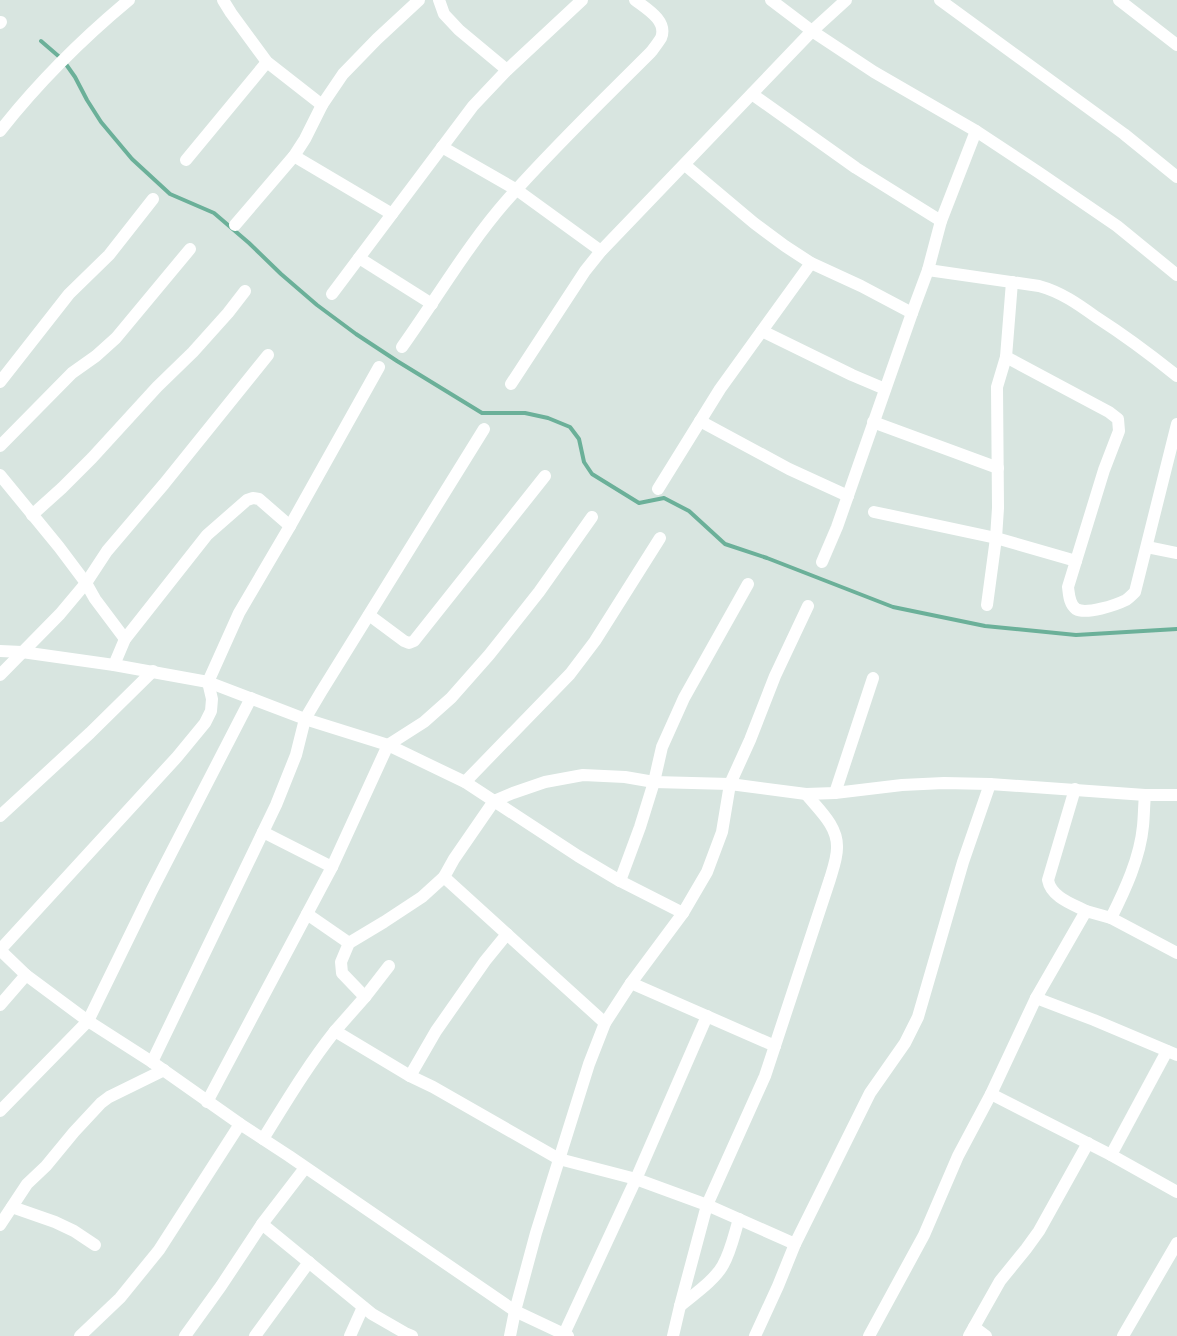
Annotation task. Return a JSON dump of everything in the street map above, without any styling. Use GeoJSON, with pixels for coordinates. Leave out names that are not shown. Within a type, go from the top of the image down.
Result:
{"type":"FeatureCollection","features":[{"type":"Feature","properties":{"kind":"street"},"geometry":{"type":"LineString","coordinates":[[0,131],[48,74],[128,0]]}},
{"type":"Feature","properties":{"kind":"street"},"geometry":{"type":"LineString","coordinates":[[223,0],[231,14],[267,62],[322,105]]}},
{"type":"Feature","properties":{"kind":"street"},"geometry":{"type":"LineString","coordinates":[[236,225],[294,156],[322,105],[343,74],[419,0]]}},
{"type":"Feature","properties":{"kind":"street"},"geometry":{"type":"LineString","coordinates":[[439,0],[444,14],[458,30],[507,70]]}},
{"type":"Feature","properties":{"kind":"street"},"geometry":{"type":"LineString","coordinates":[[332,294],[473,106],[507,70],[582,0]]}},
{"type":"Feature","properties":{"kind":"street"},"geometry":{"type":"LineString","coordinates":[[402,347],[474,242],[508,200],[574,129],[651,52],[661,38],[663,27],[659,21],[635,0]]}},
{"type":"Feature","properties":{"kind":"street"},"geometry":{"type":"LineString","coordinates":[[771,0],[812,31],[874,72],[976,131],[1117,226],[1177,276]]}},
{"type":"Feature","properties":{"kind":"street"},"geometry":{"type":"LineString","coordinates":[[511,384],[585,270],[601,251],[812,31],[846,0]]}},
{"type":"Feature","properties":{"kind":"street"},"geometry":{"type":"LineString","coordinates":[[940,0],[1124,134],[1177,177]]}},
{"type":"Feature","properties":{"kind":"street"},"geometry":{"type":"LineString","coordinates":[[1119,0],[1177,45]]}},
{"type":"Feature","properties":{"kind":"street"},"geometry":{"type":"LineString","coordinates":[[186,160],[267,62]]}},
{"type":"Feature","properties":{"kind":"street"},"geometry":{"type":"LineString","coordinates":[[752,94],[856,168],[941,221]]}},
{"type":"Feature","properties":{"kind":"street"},"geometry":{"type":"LineString","coordinates":[[822,562],[837,528],[928,270],[941,221],[976,131]]}},
{"type":"Feature","properties":{"kind":"street"},"geometry":{"type":"LineString","coordinates":[[442,147],[517,190],[601,251]]}},
{"type":"Feature","properties":{"kind":"street"},"geometry":{"type":"LineString","coordinates":[[294,156],[392,214]]}},
{"type":"Feature","properties":{"kind":"street"},"geometry":{"type":"LineString","coordinates":[[685,165],[754,223],[811,263],[861,286],[912,313]]}},
{"type":"Feature","properties":{"kind":"street"},"geometry":{"type":"LineString","coordinates":[[0,382],[69,294],[109,255],[153,199]]}},
{"type":"Feature","properties":{"kind":"street"},"geometry":{"type":"LineString","coordinates":[[0,446],[72,373],[96,356],[116,338],[190,249]]}},
{"type":"Feature","properties":{"kind":"street"},"geometry":{"type":"LineString","coordinates":[[359,258],[432,304]]}},
{"type":"Feature","properties":{"kind":"street"},"geometry":{"type":"LineString","coordinates":[[658,489],[720,389],[811,263]]}},
{"type":"Feature","properties":{"kind":"street"},"geometry":{"type":"LineString","coordinates":[[928,270],[1039,286],[1053,290],[1132,340],[1177,376]]}},
{"type":"Feature","properties":{"kind":"street"},"geometry":{"type":"LineString","coordinates":[[987,605],[998,508],[997,387],[1006,357],[1012,282]]}},
{"type":"Feature","properties":{"kind":"street"},"geometry":{"type":"LineString","coordinates":[[32,515],[92,458],[157,387],[193,352],[245,291]]}},
{"type":"Feature","properties":{"kind":"street"},"geometry":{"type":"LineString","coordinates":[[762,331],[885,389]]}},
{"type":"Feature","properties":{"kind":"street"},"geometry":{"type":"LineString","coordinates":[[0,675],[60,614],[86,583],[107,551],[164,484],[268,354]]}},
{"type":"Feature","properties":{"kind":"street"},"geometry":{"type":"LineString","coordinates":[[1006,357],[1109,412],[1118,419],[1119,430],[1104,470],[1068,587],[1070,600],[1076,609],[1085,611],[1108,607],[1126,600],[1135,592],[1147,547],[1171,474],[1177,424]]}},
{"type":"Feature","properties":{"kind":"street"},"geometry":{"type":"LineString","coordinates":[[379,367],[239,614],[208,682],[212,699],[211,711],[205,723],[177,757],[0,950],[26,975],[88,1021],[164,1070],[240,1124],[515,1310],[566,1335],[706,1016]]}},
{"type":"Feature","properties":{"kind":"street"},"geometry":{"type":"LineString","coordinates":[[700,421],[789,468],[848,496]]}},
{"type":"Feature","properties":{"kind":"street"},"geometry":{"type":"LineString","coordinates":[[873,422],[998,468]]}},
{"type":"Feature","properties":{"kind":"street"},"geometry":{"type":"LineString","coordinates":[[152,1062],[263,832],[296,755],[306,719],[484,429]]}},
{"type":"Feature","properties":{"kind":"street"},"geometry":{"type":"LineString","coordinates":[[0,475],[59,547],[125,639]]}},
{"type":"Feature","properties":{"kind":"street"},"geometry":{"type":"LineString","coordinates":[[369,615],[404,641],[414,642],[545,476]]}},
{"type":"Feature","properties":{"kind":"street"},"geometry":{"type":"LineString","coordinates":[[114,665],[125,639],[207,535],[247,500],[259,499],[290,526]]}},
{"type":"Feature","properties":{"kind":"street"},"geometry":{"type":"LineString","coordinates":[[874,512],[996,538],[1076,562]]}},
{"type":"Feature","properties":{"kind":"street"},"geometry":{"type":"LineString","coordinates":[[208,1102],[332,867],[388,745],[424,722],[451,698],[489,655],[532,600],[592,517]]}},
{"type":"Feature","properties":{"kind":"street"},"geometry":{"type":"LineString","coordinates":[[465,782],[570,674],[601,633],[660,538]]}},
{"type":"Feature","properties":{"kind":"street"},"geometry":{"type":"LineString","coordinates":[[1147,547],[1177,553]]}},
{"type":"Feature","properties":{"kind":"street"},"geometry":{"type":"LineString","coordinates":[[620,881],[640,827],[654,782],[662,747],[684,698],[748,584]]}},
{"type":"Feature","properties":{"kind":"street"},"geometry":{"type":"LineString","coordinates":[[507,1336],[536,1233],[588,1064],[605,1023],[631,983],[683,913],[707,872],[722,832],[730,784],[750,740],[775,676],[808,606]]}},
{"type":"Feature","properties":{"kind":"street"},"geometry":{"type":"LineString","coordinates":[[0,651],[22,652],[114,665],[208,682],[306,719],[388,745],[465,782],[578,856],[620,881],[683,913]]}},
{"type":"Feature","properties":{"kind":"street"},"geometry":{"type":"LineString","coordinates":[[0,816],[90,733],[152,672]]}},
{"type":"Feature","properties":{"kind":"street"},"geometry":{"type":"LineString","coordinates":[[835,793],[873,678]]}},
{"type":"Feature","properties":{"kind":"street"},"geometry":{"type":"LineString","coordinates":[[0,1111],[88,1021],[151,892],[251,698]]}},
{"type":"Feature","properties":{"kind":"street"},"geometry":{"type":"LineString","coordinates":[[365,997],[342,973],[341,962],[350,943],[422,897],[444,877],[454,859],[494,801],[545,782],[583,775],[625,777],[654,782],[730,784],[806,794],[944,783],[1075,789],[1145,795],[1177,795]]}},
{"type":"Feature","properties":{"kind":"street"},"geometry":{"type":"LineString","coordinates":[[755,1336],[795,1244],[870,1093],[905,1042],[918,1017],[963,862],[990,784]]}},
{"type":"Feature","properties":{"kind":"street"},"geometry":{"type":"LineString","coordinates":[[1075,789],[1048,880],[1049,886],[1063,899],[1086,911],[1111,918],[1177,953]]}},
{"type":"Feature","properties":{"kind":"street"},"geometry":{"type":"LineString","coordinates":[[673,1336],[707,1206],[765,1076],[838,850],[836,836],[831,825],[806,794]]}},
{"type":"Feature","properties":{"kind":"street"},"geometry":{"type":"LineString","coordinates":[[1111,918],[1138,854],[1143,827],[1145,795]]}},
{"type":"Feature","properties":{"kind":"street"},"geometry":{"type":"LineString","coordinates":[[263,832],[332,867]]}},
{"type":"Feature","properties":{"kind":"street"},"geometry":{"type":"LineString","coordinates":[[444,877],[605,1023]]}},
{"type":"Feature","properties":{"kind":"street"},"geometry":{"type":"LineString","coordinates":[[869,1336],[924,1235],[958,1156],[991,1094],[1036,998],[1086,911]]}},
{"type":"Feature","properties":{"kind":"street"},"geometry":{"type":"LineString","coordinates":[[307,914],[350,943]]}},
{"type":"Feature","properties":{"kind":"street"},"geometry":{"type":"LineString","coordinates":[[410,1076],[436,1031],[506,934]]}},
{"type":"Feature","properties":{"kind":"street"},"geometry":{"type":"LineString","coordinates":[[263,1139],[313,1060],[389,966]]}},
{"type":"Feature","properties":{"kind":"street"},"geometry":{"type":"LineString","coordinates":[[0,1005],[26,975]]}},
{"type":"Feature","properties":{"kind":"street"},"geometry":{"type":"LineString","coordinates":[[631,983],[775,1046]]}},
{"type":"Feature","properties":{"kind":"street"},"geometry":{"type":"LineString","coordinates":[[1036,998],[1172,1053],[1111,1155]]}},
{"type":"Feature","properties":{"kind":"street"},"geometry":{"type":"LineString","coordinates":[[335,1031],[410,1076],[559,1158],[636,1179],[707,1206],[795,1244]]}},
{"type":"Feature","properties":{"kind":"street"},"geometry":{"type":"LineString","coordinates":[[0,1225],[28,1184],[102,1103],[110,1097],[164,1070]]}},
{"type":"Feature","properties":{"kind":"street"},"geometry":{"type":"LineString","coordinates":[[991,1094],[1111,1155],[1177,1192]]}},
{"type":"Feature","properties":{"kind":"street"},"geometry":{"type":"LineString","coordinates":[[80,1336],[120,1298],[159,1250],[240,1124]]}},
{"type":"Feature","properties":{"kind":"street"},"geometry":{"type":"LineString","coordinates":[[986,1336],[972,1332],[1000,1281],[1039,1231],[1088,1143]]}},
{"type":"Feature","properties":{"kind":"street"},"geometry":{"type":"LineString","coordinates":[[184,1336],[221,1286],[262,1224],[305,1168]]}},
{"type":"Feature","properties":{"kind":"street"},"geometry":{"type":"LineString","coordinates":[[12,1207],[55,1222],[74,1231],[95,1245]]}},
{"type":"Feature","properties":{"kind":"street"},"geometry":{"type":"LineString","coordinates":[[680,1306],[722,1267],[739,1220]]}},
{"type":"Feature","properties":{"kind":"street"},"geometry":{"type":"LineString","coordinates":[[262,1224],[372,1314],[412,1336]]}},
{"type":"Feature","properties":{"kind":"street"},"geometry":{"type":"LineString","coordinates":[[1123,1336],[1177,1243]]}},
{"type":"Feature","properties":{"kind":"street"},"geometry":{"type":"LineString","coordinates":[[255,1336],[309,1262]]}},
{"type":"Feature","properties":{"kind":"street"},"geometry":{"type":"LineString","coordinates":[[350,1336],[363,1307]]}},
{"type":"Feature","properties":{"kind":"waterway"},"geometry":{"type":"LineString","coordinates":[[41,41],[63,60],[101,122],[132,159],[170,194],[214,213],[317,305],[397,361],[482,413],[525,413],[548,418],[570,427],[579,439],[584,462],[592,474],[639,503],[664,498],[689,511],[725,544],[767,558],[893,607],[985,626],[1076,635],[1177,629]]}}]}
